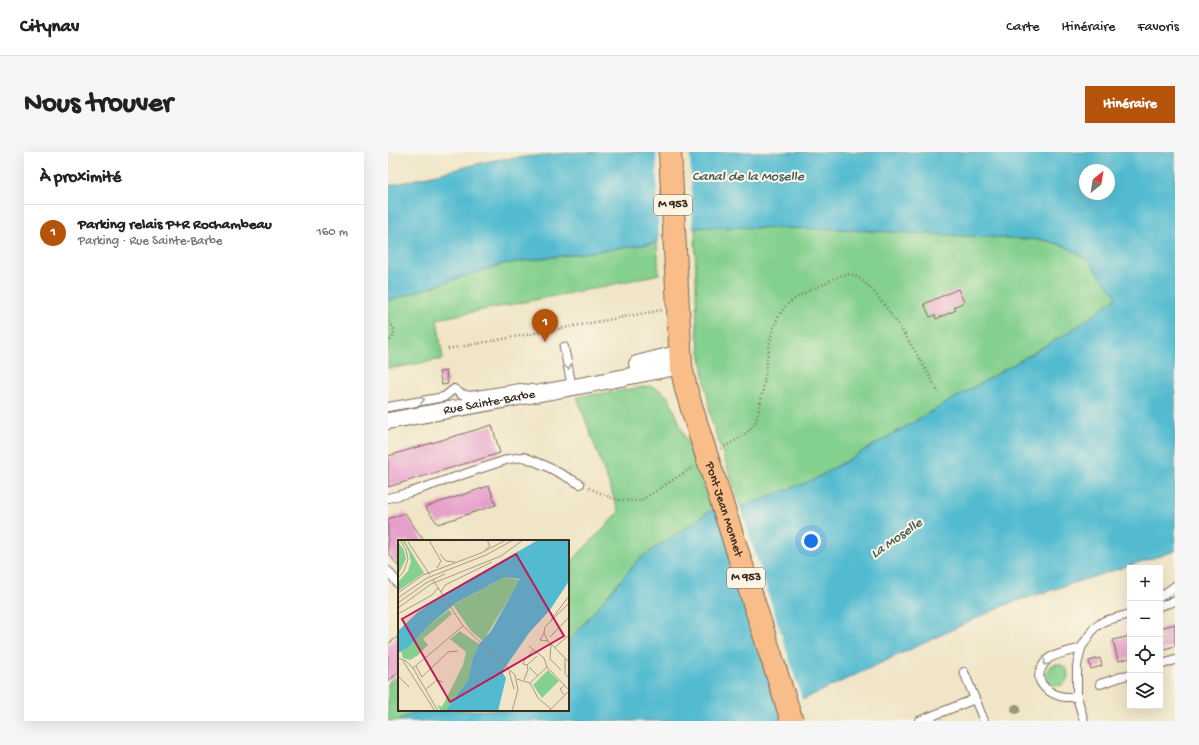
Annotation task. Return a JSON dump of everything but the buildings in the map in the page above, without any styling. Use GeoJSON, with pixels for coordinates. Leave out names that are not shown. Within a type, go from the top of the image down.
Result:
{"type":"FeatureCollection","features":[{"type":"Feature","properties":{"kind":"main road","name":"M 953"},"geometry":{"type":"LineString","coordinates":[[670,152],[678,317],[674,359]]}},
{"type":"Feature","properties":{"kind":"main road","name":"Pont Jean Monnet"},"geometry":{"type":"LineString","coordinates":[[674,359],[686,389],[792,721]]}},
{"type":"Feature","properties":{"kind":"street","name":"Rue Sainte-Barbe"},"geometry":{"type":"LineString","coordinates":[[388,421],[590,384],[674,359]]}},
{"type":"Feature","properties":{"kind":"lane"},"geometry":{"type":"LineString","coordinates":[[564,347],[572,387]]}},
{"type":"Feature","properties":{"kind":"lane"},"geometry":{"type":"LineString","coordinates":[[451,391],[470,396],[520,388],[551,391]]}},
{"type":"Feature","properties":{"kind":"lane"},"geometry":{"type":"LineString","coordinates":[[388,407],[444,397],[451,391]]}},
{"type":"Feature","properties":{"kind":"lane"},"geometry":{"type":"LineString","coordinates":[[449,410],[447,400],[451,391]]}},
{"type":"Feature","properties":{"kind":"lane"},"geometry":{"type":"LineString","coordinates":[[388,498],[408,493],[510,459],[524,457],[546,466],[580,484]]}},
{"type":"Feature","properties":{"kind":"lane"},"geometry":{"type":"LineString","coordinates":[[388,571],[398,584]]}},
{"type":"Feature","properties":{"kind":"lane"},"geometry":{"type":"LineString","coordinates":[[1163,595],[1175,586]]}},
{"type":"Feature","properties":{"kind":"lane"},"geometry":{"type":"LineString","coordinates":[[1163,605],[1175,602]]}},
{"type":"Feature","properties":{"kind":"lane"},"geometry":{"type":"LineString","coordinates":[[1084,721],[1078,697],[1077,666],[1081,648],[1094,628],[1104,621],[1127,615]]}},
{"type":"Feature","properties":{"kind":"lane"},"geometry":{"type":"LineString","coordinates":[[1078,697],[1064,697],[1045,689],[1041,683],[1039,674],[1042,667],[1050,657],[1081,648]]}},
{"type":"Feature","properties":{"kind":"lane"},"geometry":{"type":"LineString","coordinates":[[1163,663],[1175,660]]}},
{"type":"Feature","properties":{"kind":"lane"},"geometry":{"type":"LineString","coordinates":[[964,672],[984,721]]}},
{"type":"Feature","properties":{"kind":"lane"},"geometry":{"type":"LineString","coordinates":[[1100,684],[1127,675]]}},
{"type":"Feature","properties":{"kind":"lane"},"geometry":{"type":"LineString","coordinates":[[919,721],[975,699]]}},
{"type":"Feature","properties":{"kind":"path"},"geometry":{"type":"LineString","coordinates":[[720,450],[746,433],[754,425],[760,406],[771,336],[781,312],[798,297],[836,277],[850,274],[858,276],[875,292],[904,333],[940,393]]}},
{"type":"Feature","properties":{"kind":"path"},"geometry":{"type":"LineString","coordinates":[[448,349],[662,310],[678,317]]}},
{"type":"Feature","properties":{"kind":"path"},"geometry":{"type":"LineString","coordinates":[[388,323],[393,327],[394,336],[388,342]]}},
{"type":"Feature","properties":{"kind":"path"},"geometry":{"type":"LineString","coordinates":[[580,484],[617,500],[640,501],[693,467]]}},
{"type":"Feature","properties":{"kind":"green space"},"geometry":{"type":"Polygon","coordinates":[[[695,228],[835,229],[1044,240],[1065,246],[1089,261],[1117,297],[1071,331],[813,480],[741,508],[711,419],[697,332],[695,228]]]}},
{"type":"Feature","properties":{"kind":"green space"},"geometry":{"type":"Polygon","coordinates":[[[657,243],[659,274],[601,287],[437,319],[443,359],[388,369],[388,301],[502,264],[657,243]]]}},
{"type":"Feature","properties":{"kind":"green space"},"geometry":{"type":"Polygon","coordinates":[[[650,386],[667,396],[671,402],[713,509],[639,559],[569,641],[569,564],[619,512],[577,397],[650,386]]]}},
{"type":"Feature","properties":{"kind":"green space"},"geometry":{"type":"Polygon","coordinates":[[[1053,664],[1061,664],[1068,671],[1068,679],[1061,686],[1053,686],[1046,679],[1046,671],[1053,664]]]}},
{"type":"Feature","properties":{"kind":"green space"},"geometry":{"type":"Polygon","coordinates":[[[398,676],[398,711],[417,711],[397,721],[388,721],[388,683],[398,676]]]}},
{"type":"Feature","properties":{"kind":"water"},"geometry":{"type":"Polygon","coordinates":[[[578,152],[1175,152],[1175,551],[1005,605],[804,699],[778,721],[397,721],[417,711],[569,711],[569,641],[639,559],[713,509],[729,503],[741,507],[813,480],[1071,331],[1117,297],[1089,261],[1065,246],[1044,240],[835,229],[712,227],[695,228],[659,234],[657,243],[502,264],[388,301],[388,186],[493,160],[578,152]]]}},
{"type":"Feature","properties":{"kind":"pier"},"geometry":{"type":"Polygon","coordinates":[[[656,152],[690,152],[693,231],[660,235],[659,242],[656,152]]]}},
{"type":"Feature","properties":{"kind":"pier"},"geometry":{"type":"Polygon","coordinates":[[[730,501],[739,504],[803,702],[782,720],[730,501]]]}},
{"type":"Feature","properties":{"kind":"place","name":"Parking relais P+R Rochambeau"},"geometry":{"type":"Point","coordinates":[545,342]}},
{"type":"Feature","properties":{"kind":"water label","name":"Canal de la Moselle"},"geometry":{"type":"Point","coordinates":[748,177]}},
{"type":"Feature","properties":{"kind":"water label","name":"La Moselle"},"geometry":{"type":"Point","coordinates":[897,539]}}]}
